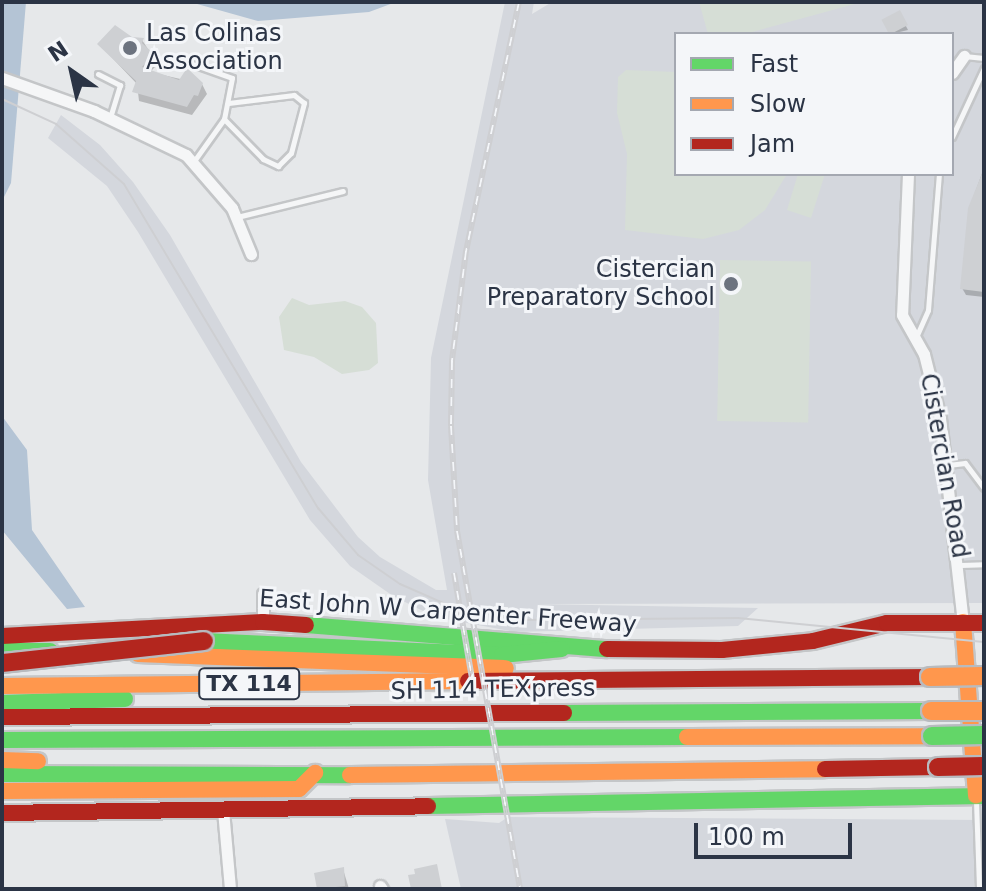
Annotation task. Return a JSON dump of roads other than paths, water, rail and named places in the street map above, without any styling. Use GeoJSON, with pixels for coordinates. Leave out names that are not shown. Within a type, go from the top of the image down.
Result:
{"type":"FeatureCollection","features":[{"type":"Feature","properties":{"kind":"main road","name":"East John W Carpenter Freeway"},"geometry":{"type":"LineString","coordinates":[[2,636],[263,622],[432,633],[562,649],[767,647],[887,623],[984,623]]}},
{"type":"Feature","properties":{"kind":"main road"},"geometry":{"type":"LineString","coordinates":[[2,813],[980,796],[963,622]]}},
{"type":"Feature","properties":{"kind":"main road"},"geometry":{"type":"LineString","coordinates":[[2,663],[204,641],[502,655],[562,649]]}},
{"type":"Feature","properties":{"kind":"main road"},"geometry":{"type":"LineString","coordinates":[[2,651],[610,671],[628,681]]}},
{"type":"Feature","properties":{"kind":"main road","name":"TX 114"},"geometry":{"type":"LineString","coordinates":[[2,686],[984,676]]}},
{"type":"Feature","properties":{"kind":"main road"},"geometry":{"type":"LineString","coordinates":[[2,703],[469,688],[496,682]]}},
{"type":"Feature","properties":{"kind":"main road","name":"SH 114 TEXpress"},"geometry":{"type":"LineString","coordinates":[[2,717],[984,711]]}},
{"type":"Feature","properties":{"kind":"main road","name":"SH 114 TEXpress"},"geometry":{"type":"LineString","coordinates":[[2,740],[984,735]]}},
{"type":"Feature","properties":{"kind":"main road"},"geometry":{"type":"LineString","coordinates":[[2,760],[82,764],[107,774]]}},
{"type":"Feature","properties":{"kind":"main road"},"geometry":{"type":"LineString","coordinates":[[2,774],[984,766]]}},
{"type":"Feature","properties":{"kind":"main road"},"geometry":{"type":"LineString","coordinates":[[2,791],[299,789],[315,773]]}},
{"type":"Feature","properties":{"kind":"street"},"geometry":{"type":"LineString","coordinates":[[954,70],[964,56]]}},
{"type":"Feature","properties":{"kind":"street"},"geometry":{"type":"LineString","coordinates":[[2,78],[159,139],[193,162],[213,181],[236,217],[251,254]]}},
{"type":"Feature","properties":{"kind":"street","name":"Cistercian Road"},"geometry":{"type":"LineString","coordinates":[[908,176],[902,315],[917,335],[948,465],[961,565],[963,622]]}},
{"type":"Feature","properties":{"kind":"street"},"geometry":{"type":"LineString","coordinates":[[263,594],[263,622]]}},
{"type":"Feature","properties":{"kind":"street"},"geometry":{"type":"LineString","coordinates":[[223,810],[230,889]]}},
{"type":"Feature","properties":{"kind":"lane"},"geometry":{"type":"LineString","coordinates":[[964,56],[984,58]]}},
{"type":"Feature","properties":{"kind":"lane"},"geometry":{"type":"LineString","coordinates":[[181,60],[232,78],[224,119],[193,162]]}},
{"type":"Feature","properties":{"kind":"lane"},"geometry":{"type":"LineString","coordinates":[[954,133],[984,68]]}},
{"type":"Feature","properties":{"kind":"lane"},"geometry":{"type":"LineString","coordinates":[[98,74],[120,85],[109,118]]}},
{"type":"Feature","properties":{"kind":"lane"},"geometry":{"type":"LineString","coordinates":[[224,119],[263,159],[278,166],[291,153],[304,103],[294,95],[228,103]]}},
{"type":"Feature","properties":{"kind":"lane"},"geometry":{"type":"LineString","coordinates":[[917,335],[928,310],[939,176]]}},
{"type":"Feature","properties":{"kind":"lane"},"geometry":{"type":"LineString","coordinates":[[236,217],[262,207],[343,191]]}},
{"type":"Feature","properties":{"kind":"lane"},"geometry":{"type":"LineString","coordinates":[[948,465],[965,463],[984,488]]}},
{"type":"Feature","properties":{"kind":"lane"},"geometry":{"type":"LineString","coordinates":[[961,565],[984,564]]}},
{"type":"Feature","properties":{"kind":"lane"},"geometry":{"type":"LineString","coordinates":[[979,889],[980,796]]}},
{"type":"Feature","properties":{"kind":"water"},"geometry":{"type":"Polygon","coordinates":[[[2,2],[26,2],[11,183],[2,201],[2,2]]]}},
{"type":"Feature","properties":{"kind":"water"},"geometry":{"type":"Polygon","coordinates":[[[190,2],[396,2],[369,12],[258,21],[190,2]]]}},
{"type":"Feature","properties":{"kind":"water"},"geometry":{"type":"Polygon","coordinates":[[[2,416],[27,450],[32,530],[85,607],[67,609],[2,530],[2,416]]]}},
{"type":"Feature","properties":{"kind":"tram line"},"geometry":{"type":"LineString","coordinates":[[2,99],[56,124],[124,184],[318,508],[358,555],[400,584],[448,605],[517,620],[738,618],[984,642]]}},
{"type":"Feature","properties":{"kind":"railway"},"geometry":{"type":"LineString","coordinates":[[519,2],[466,251],[452,361],[451,426],[457,531],[520,889]]}},
{"type":"Feature","properties":{"kind":"railway"},"geometry":{"type":"LineString","coordinates":[[454,573],[473,684]]}},
{"type":"Feature","properties":{"kind":"place","name":"Las Colinas Association"},"geometry":{"type":"Point","coordinates":[130,48]}},
{"type":"Feature","properties":{"kind":"place","name":"Cistercian Preparatory School"},"geometry":{"type":"Point","coordinates":[731,284]}}]}
